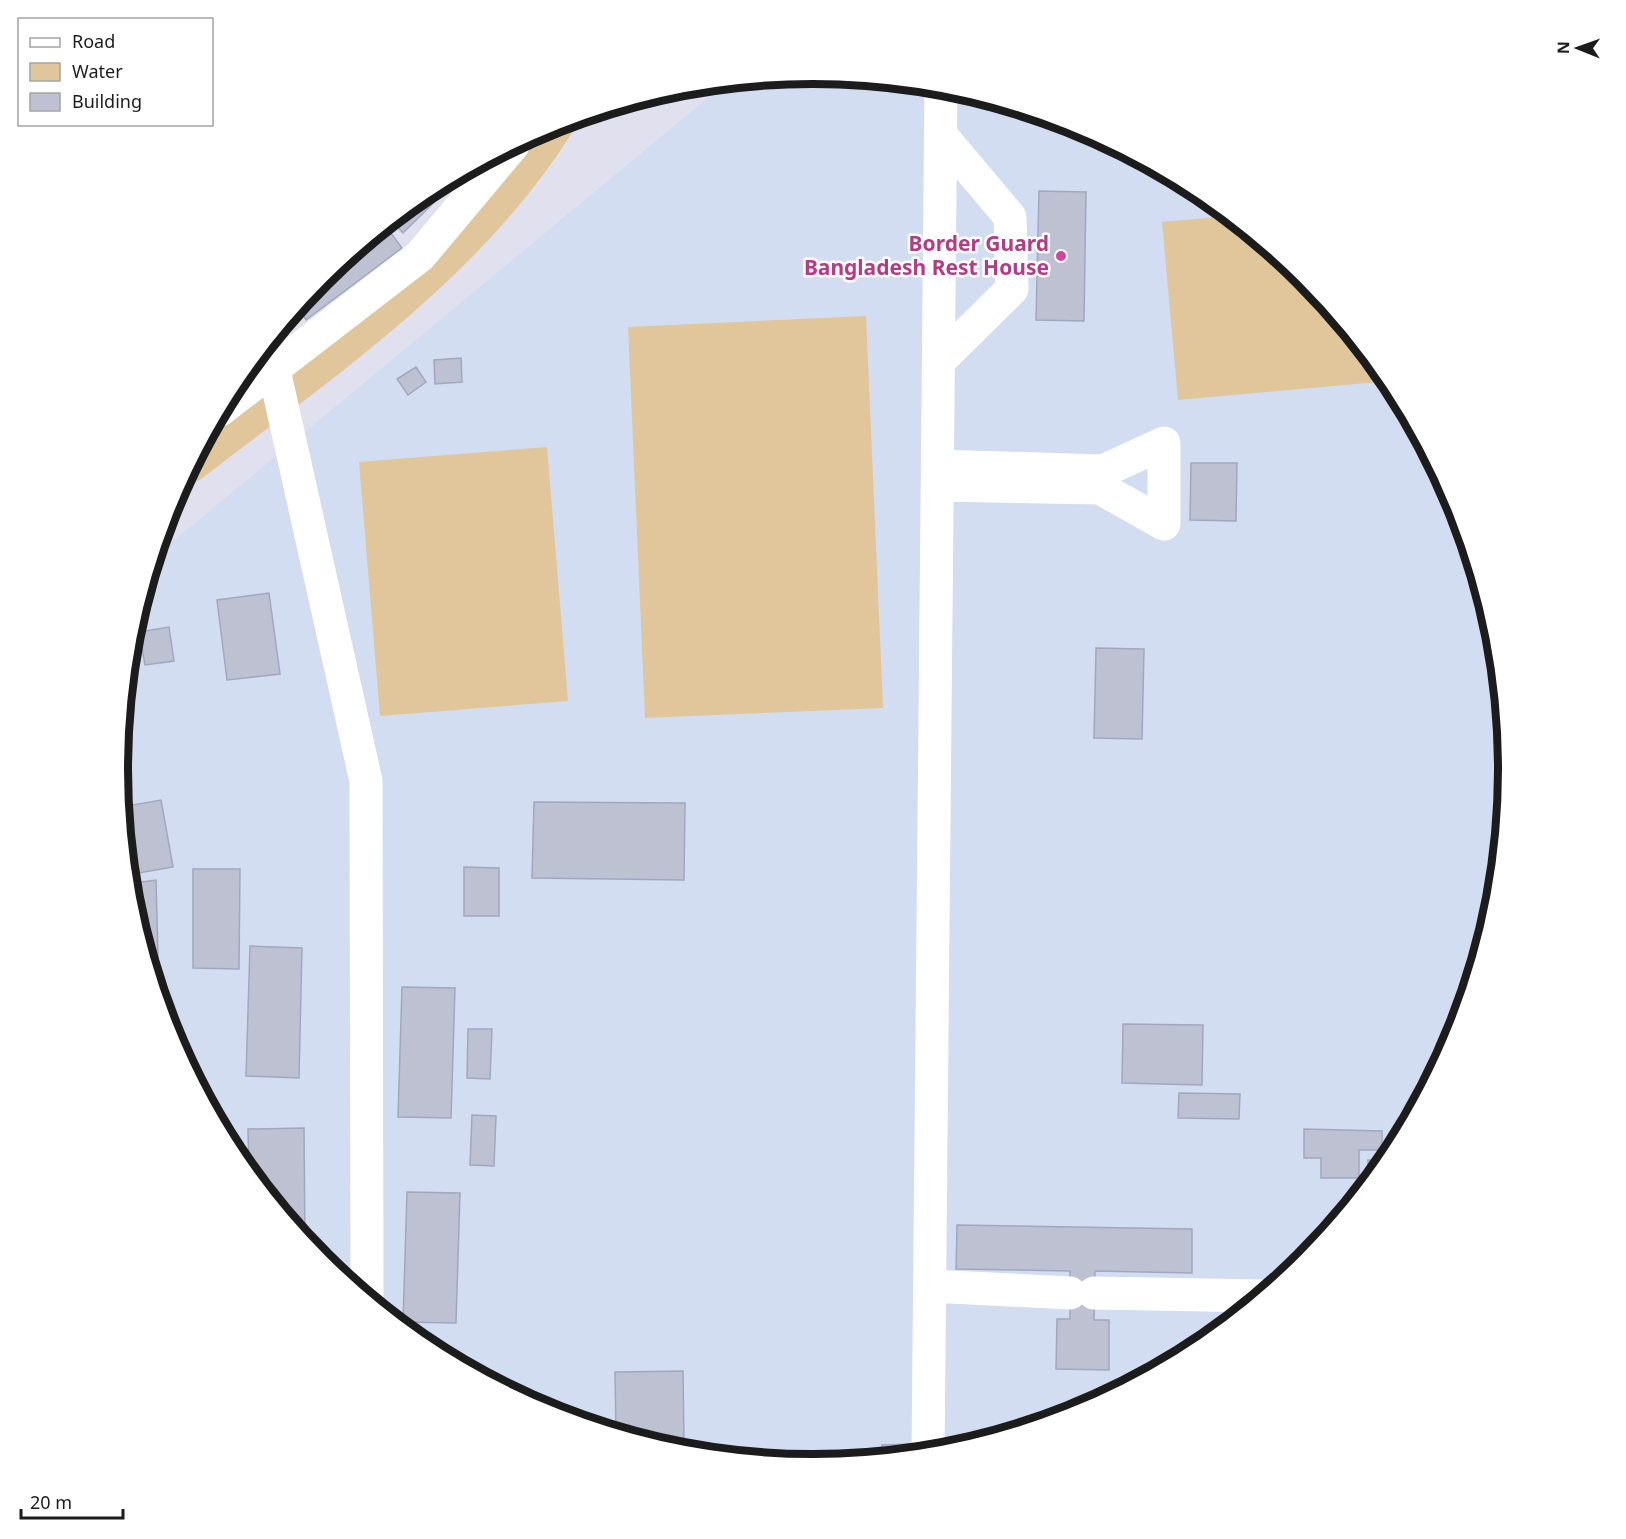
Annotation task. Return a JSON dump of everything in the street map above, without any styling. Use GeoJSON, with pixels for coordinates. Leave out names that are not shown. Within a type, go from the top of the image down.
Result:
{"type":"FeatureCollection","features":[{"type":"Feature","properties":{"kind":"street"},"geometry":{"type":"LineString","coordinates":[[928,1445],[932,1286],[941,96]]}},
{"type":"Feature","properties":{"kind":"street"},"geometry":{"type":"LineString","coordinates":[[939,360],[1012,289],[1010,217],[941,135]]}},
{"type":"Feature","properties":{"kind":"street"},"geometry":{"type":"LineString","coordinates":[[243,388],[271,363],[420,256],[500,160]]}},
{"type":"Feature","properties":{"kind":"street"},"geometry":{"type":"LineString","coordinates":[[271,363],[366,781],[367,1290]]}},
{"type":"Feature","properties":{"kind":"street"},"geometry":{"type":"LineString","coordinates":[[1164,443],[1164,524],[1100,488],[938,475],[1104,471],[1164,443]]}},
{"type":"Feature","properties":{"kind":"street"},"geometry":{"type":"LineString","coordinates":[[932,1286],[1082,1293],[1251,1296]]}},
{"type":"Feature","properties":{"kind":"shaded area"},"geometry":{"type":"Polygon","coordinates":[[[768,85],[858,85],[947,97],[1033,120],[1075,136],[1156,176],[1194,200],[1265,254],[1298,285],[1357,352],[1407,427],[1428,466],[1462,549],[1475,592],[1493,680],[1497,725],[1497,814],[1493,859],[1475,947],[1462,990],[1428,1073],[1407,1112],[1357,1187],[1328,1221],[1265,1285],[1230,1313],[1156,1363],[1116,1384],[1033,1419],[990,1432],[947,1442],[858,1454],[768,1454],[724,1449],[679,1442],[593,1419],[551,1403],[470,1363],[432,1339],[361,1285],[328,1254],[269,1187],[219,1112],[198,1073],[164,990],[151,947],[133,859],[129,814],[129,725],[133,680],[151,592],[164,549],[716,91],[768,85]]]}},
{"type":"Feature","properties":{"kind":"water"},"geometry":{"type":"Polygon","coordinates":[[[1218,217],[1230,226],[1298,285],[1357,352],[1378,382],[1178,400],[1162,222],[1218,217]]]}},
{"type":"Feature","properties":{"kind":"water"},"geometry":{"type":"Polygon","coordinates":[[[866,316],[883,708],[645,718],[628,327],[866,316]]]}},
{"type":"Feature","properties":{"kind":"water"},"geometry":{"type":"Polygon","coordinates":[[[547,447],[568,701],[380,716],[359,462],[547,447]]]}},
{"type":"Feature","properties":{"kind":"building"},"geometry":{"type":"Polygon","coordinates":[[[1021,116],[1034,120],[1021,120],[1021,116]]]}},
{"type":"Feature","properties":{"kind":"building","name":"Border Guard Bangladesh Rest House"},"geometry":{"type":"Polygon","coordinates":[[[1039,191],[1086,192],[1084,321],[1036,320],[1039,191]]]}},
{"type":"Feature","properties":{"kind":"building"},"geometry":{"type":"Polygon","coordinates":[[[445,192],[403,233],[396,226],[445,192]]]}},
{"type":"Feature","properties":{"kind":"building"},"geometry":{"type":"Polygon","coordinates":[[[390,231],[402,248],[306,320],[302,313],[328,285],[390,231]]]}},
{"type":"Feature","properties":{"kind":"building"},"geometry":{"type":"Polygon","coordinates":[[[461,358],[462,382],[435,384],[434,360],[461,358]]]}},
{"type":"Feature","properties":{"kind":"building"},"geometry":{"type":"Polygon","coordinates":[[[416,367],[426,382],[408,395],[397,379],[416,367]]]}},
{"type":"Feature","properties":{"kind":"building"},"geometry":{"type":"Polygon","coordinates":[[[1191,463],[1237,463],[1236,521],[1190,520],[1191,463]]]}},
{"type":"Feature","properties":{"kind":"building"},"geometry":{"type":"Polygon","coordinates":[[[269,593],[280,674],[227,680],[217,600],[269,593]]]}},
{"type":"Feature","properties":{"kind":"building"},"geometry":{"type":"Polygon","coordinates":[[[169,627],[174,661],[145,665],[140,640],[142,631],[169,627]]]}},
{"type":"Feature","properties":{"kind":"building"},"geometry":{"type":"Polygon","coordinates":[[[1096,648],[1144,649],[1142,739],[1094,738],[1096,648]]]}},
{"type":"Feature","properties":{"kind":"building"},"geometry":{"type":"Polygon","coordinates":[[[161,800],[173,867],[136,873],[129,806],[161,800]]]}},
{"type":"Feature","properties":{"kind":"building"},"geometry":{"type":"Polygon","coordinates":[[[534,802],[685,803],[684,880],[532,878],[534,802]]]}},
{"type":"Feature","properties":{"kind":"building"},"geometry":{"type":"Polygon","coordinates":[[[464,867],[499,868],[499,916],[464,916],[464,867]]]}},
{"type":"Feature","properties":{"kind":"building"},"geometry":{"type":"Polygon","coordinates":[[[193,869],[240,869],[239,969],[193,968],[193,869]]]}},
{"type":"Feature","properties":{"kind":"building"},"geometry":{"type":"Polygon","coordinates":[[[156,880],[158,971],[151,947],[137,883],[156,880]]]}},
{"type":"Feature","properties":{"kind":"building"},"geometry":{"type":"Polygon","coordinates":[[[250,946],[302,948],[299,1078],[246,1076],[250,946]]]}},
{"type":"Feature","properties":{"kind":"building"},"geometry":{"type":"Polygon","coordinates":[[[402,987],[455,988],[451,1118],[398,1117],[402,987]]]}},
{"type":"Feature","properties":{"kind":"building"},"geometry":{"type":"Polygon","coordinates":[[[1123,1024],[1203,1025],[1202,1085],[1122,1083],[1123,1024]]]}},
{"type":"Feature","properties":{"kind":"building"},"geometry":{"type":"Polygon","coordinates":[[[468,1029],[492,1029],[490,1079],[467,1078],[468,1029]]]}},
{"type":"Feature","properties":{"kind":"building"},"geometry":{"type":"Polygon","coordinates":[[[1179,1093],[1240,1094],[1239,1119],[1178,1118],[1179,1093]]]}},
{"type":"Feature","properties":{"kind":"building"},"geometry":{"type":"Polygon","coordinates":[[[472,1115],[496,1116],[494,1166],[470,1165],[472,1115]]]}},
{"type":"Feature","properties":{"kind":"building"},"geometry":{"type":"Polygon","coordinates":[[[304,1128],[305,1229],[269,1187],[249,1158],[248,1129],[304,1128]]]}},
{"type":"Feature","properties":{"kind":"building"},"geometry":{"type":"Polygon","coordinates":[[[1304,1129],[1382,1131],[1382,1150],[1359,1150],[1359,1178],[1321,1178],[1321,1158],[1304,1158],[1304,1129]]]}},
{"type":"Feature","properties":{"kind":"building"},"geometry":{"type":"Polygon","coordinates":[[[1368,1160],[1376,1160],[1368,1172],[1368,1160]]]}},
{"type":"Feature","properties":{"kind":"building"},"geometry":{"type":"Polygon","coordinates":[[[407,1192],[460,1193],[456,1323],[409,1322],[403,1318],[407,1192]]]}},
{"type":"Feature","properties":{"kind":"building"},"geometry":{"type":"Polygon","coordinates":[[[957,1225],[1192,1229],[1192,1273],[1095,1271],[1094,1320],[1109,1320],[1109,1370],[1056,1369],[1057,1319],[1070,1319],[1070,1271],[956,1269],[957,1225]]]}},
{"type":"Feature","properties":{"kind":"building"},"geometry":{"type":"Polygon","coordinates":[[[683,1371],[684,1441],[676,1441],[616,1426],[615,1372],[683,1371]]]}},
{"type":"Feature","properties":{"kind":"building"},"geometry":{"type":"Polygon","coordinates":[[[911,1444],[911,1448],[882,1451],[882,1445],[911,1444]]]}},
{"type":"Feature","properties":{"kind":"waterway"},"geometry":{"type":"LineString","coordinates":[[205,454],[341,349],[436,267],[521,175],[547,138]]}},
{"type":"Feature","properties":{"kind":"place","name":"Border Guard Bangladesh Rest House"},"geometry":{"type":"Point","coordinates":[1061,256]}}]}
